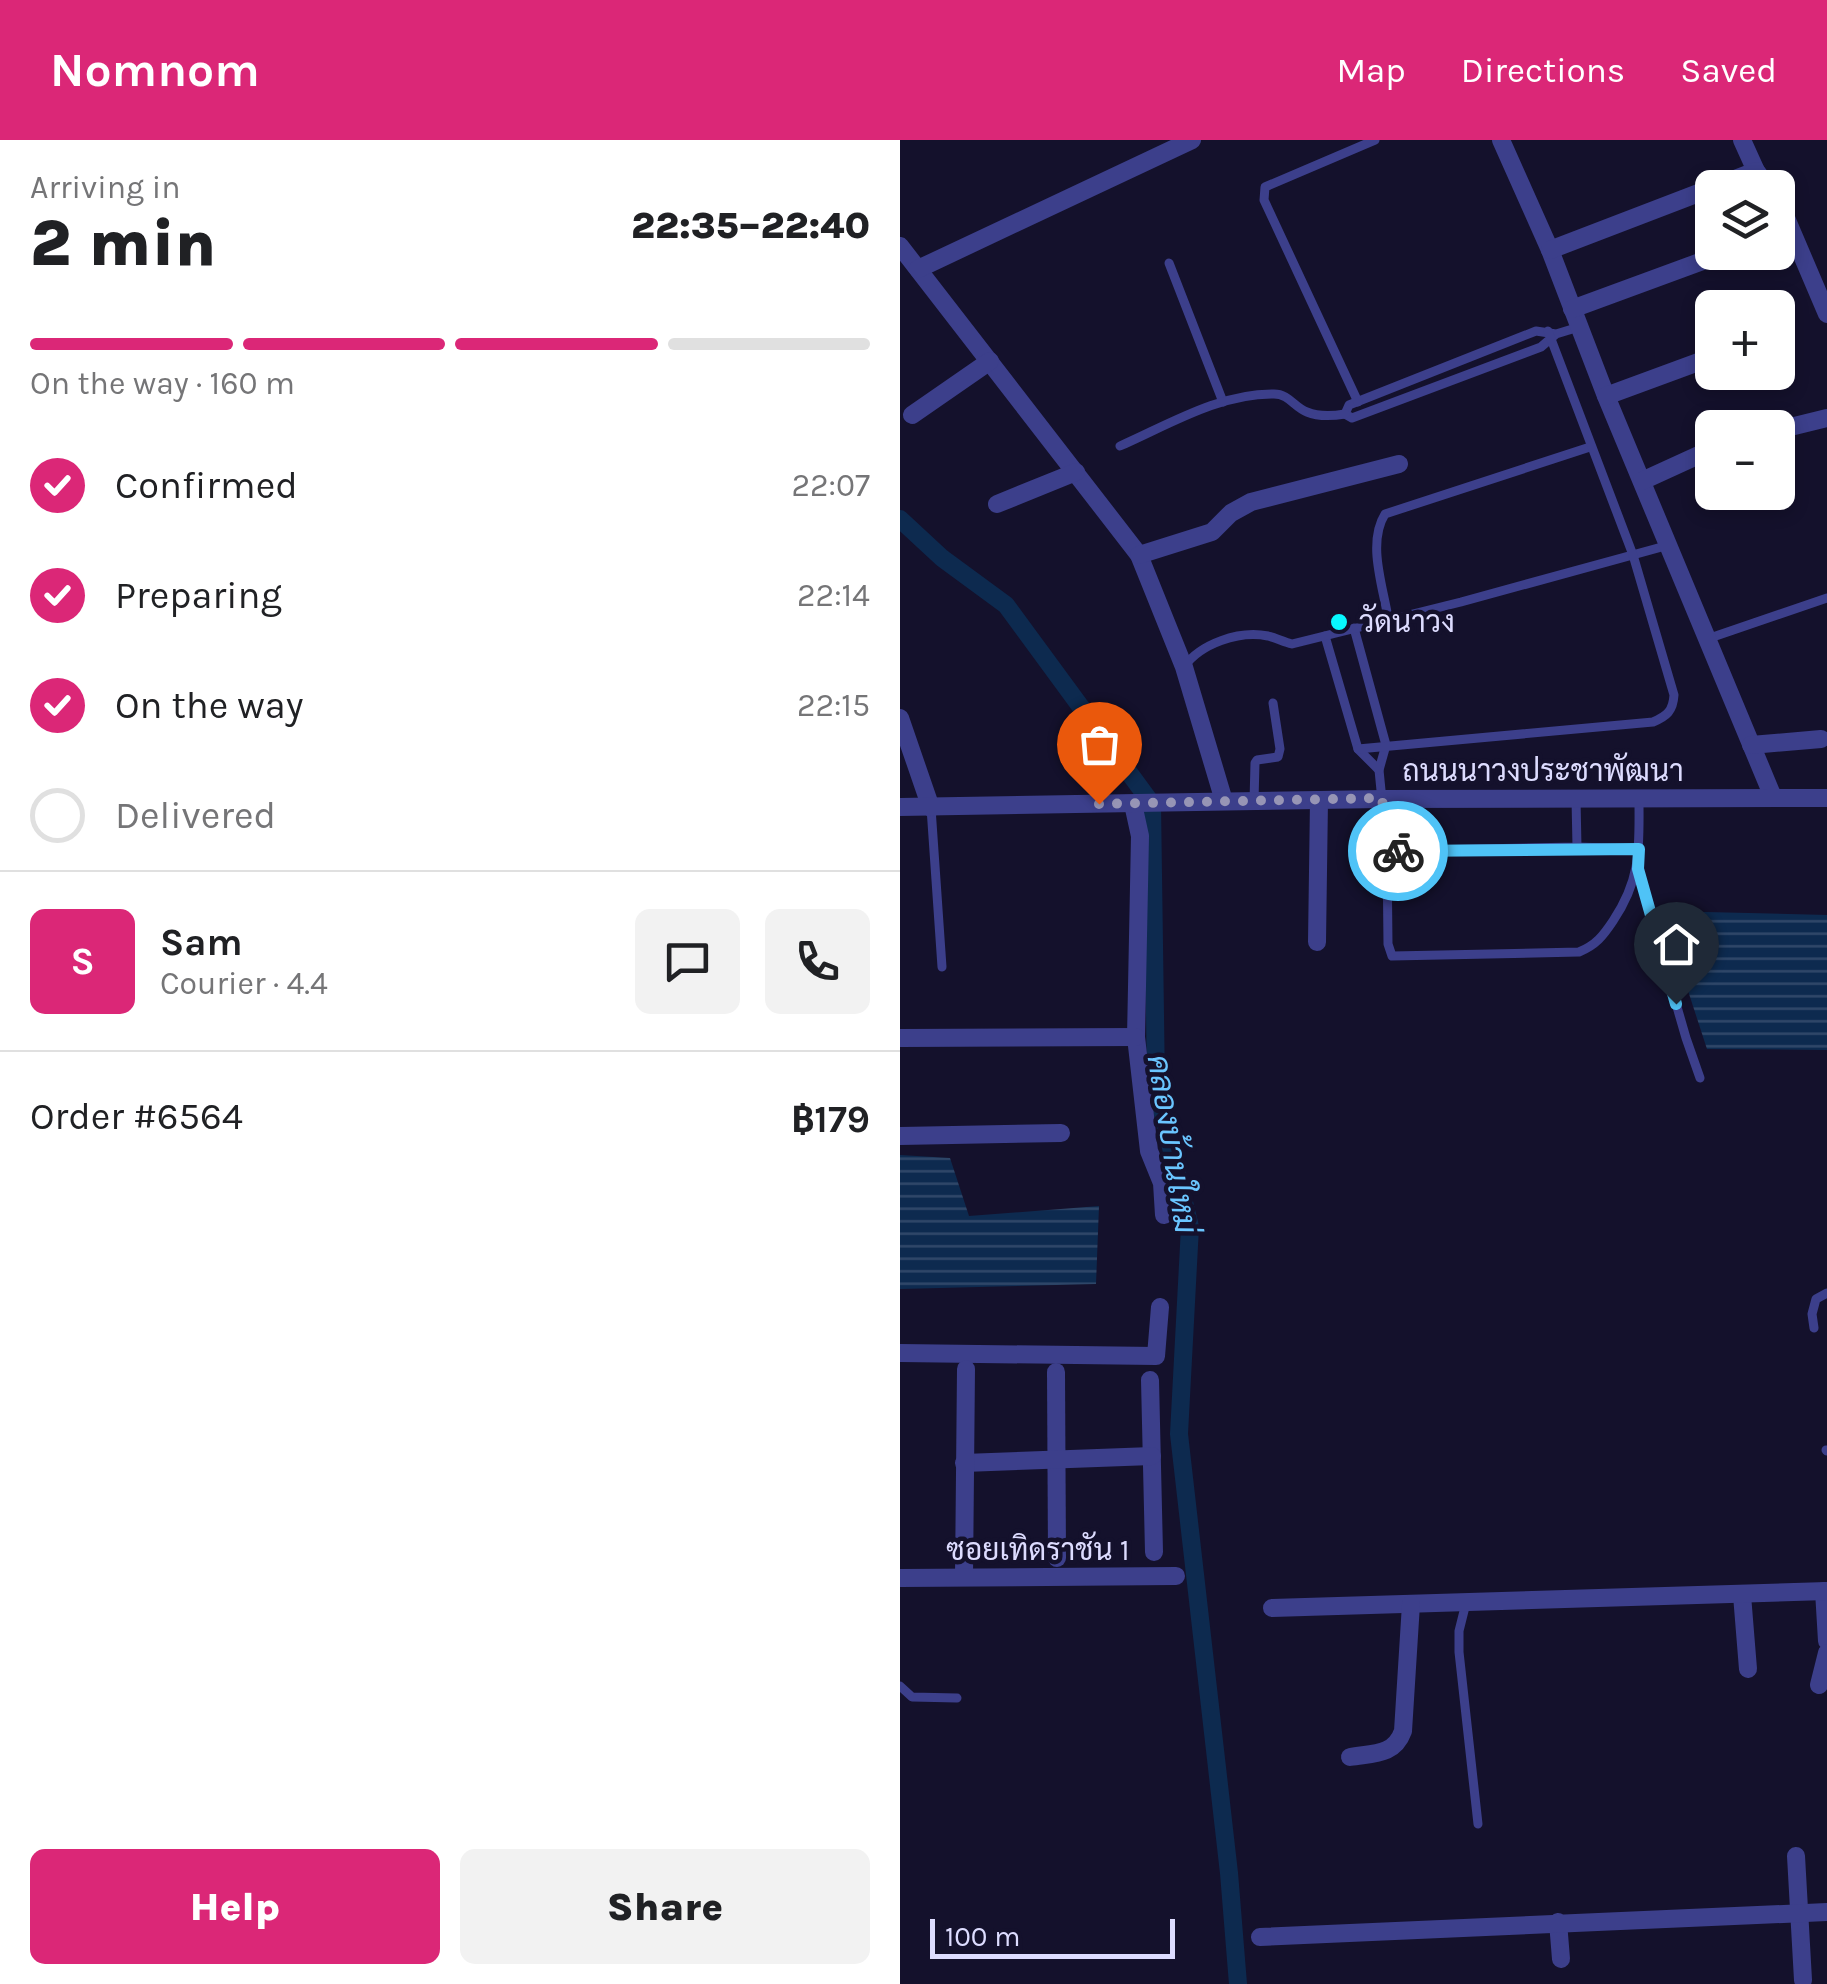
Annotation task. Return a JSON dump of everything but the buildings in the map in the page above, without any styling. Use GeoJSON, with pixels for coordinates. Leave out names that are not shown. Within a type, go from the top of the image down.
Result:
{"type":"FeatureCollection","features":[{"type":"Feature","properties":{"kind":"street"},"geometry":{"type":"LineString","coordinates":[[918,269],[1192,140]]}},
{"type":"Feature","properties":{"kind":"street"},"geometry":{"type":"LineString","coordinates":[[1502,140],[1773,798]]}},
{"type":"Feature","properties":{"kind":"street"},"geometry":{"type":"LineString","coordinates":[[1742,140],[1756,170]]}},
{"type":"Feature","properties":{"kind":"street"},"geometry":{"type":"LineString","coordinates":[[1550,250],[1695,194]]}},
{"type":"Feature","properties":{"kind":"street"},"geometry":{"type":"LineString","coordinates":[[900,246],[1139,555],[1184,667],[1224,801]]}},
{"type":"Feature","properties":{"kind":"street"},"geometry":{"type":"LineString","coordinates":[[1795,250],[1827,314]]}},
{"type":"Feature","properties":{"kind":"street"},"geometry":{"type":"LineString","coordinates":[[1576,318],[1695,266]]}},
{"type":"Feature","properties":{"kind":"street"},"geometry":{"type":"LineString","coordinates":[[912,415],[990,361]]}},
{"type":"Feature","properties":{"kind":"street"},"geometry":{"type":"LineString","coordinates":[[1606,396],[1695,363]]}},
{"type":"Feature","properties":{"kind":"street"},"geometry":{"type":"LineString","coordinates":[[1795,426],[1827,418]]}},
{"type":"Feature","properties":{"kind":"street"},"geometry":{"type":"LineString","coordinates":[[1642,481],[1695,457]]}},
{"type":"Feature","properties":{"kind":"street"},"geometry":{"type":"LineString","coordinates":[[1139,555],[1212,532],[1250,502],[1399,464]]}},
{"type":"Feature","properties":{"kind":"street"},"geometry":{"type":"LineString","coordinates":[[997,504],[1076,472]]}},
{"type":"Feature","properties":{"kind":"street"},"geometry":{"type":"LineString","coordinates":[[900,718],[930,808]]}},
{"type":"Feature","properties":{"kind":"street"},"geometry":{"type":"LineString","coordinates":[[1750,744],[1821,740]]}},
{"type":"Feature","properties":{"kind":"street","name":"ถนนนาวงประชาพัฒนา"},"geometry":{"type":"LineString","coordinates":[[900,808],[1382,798],[1827,798]]}},
{"type":"Feature","properties":{"kind":"street"},"geometry":{"type":"LineString","coordinates":[[1317,942],[1319,800]]}},
{"type":"Feature","properties":{"kind":"street"},"geometry":{"type":"LineString","coordinates":[[1136,804],[1140,836],[1136,1037],[1149,1151],[1162,1183],[1164,1216]]}},
{"type":"Feature","properties":{"kind":"street"},"geometry":{"type":"LineString","coordinates":[[900,1038],[1136,1037]]}},
{"type":"Feature","properties":{"kind":"street"},"geometry":{"type":"LineString","coordinates":[[900,1136],[1061,1133]]}},
{"type":"Feature","properties":{"kind":"street"},"geometry":{"type":"LineString","coordinates":[[900,1353],[1156,1356],[1160,1307]]}},
{"type":"Feature","properties":{"kind":"street"},"geometry":{"type":"LineString","coordinates":[[964,1578],[966,1370]]}},
{"type":"Feature","properties":{"kind":"street"},"geometry":{"type":"LineString","coordinates":[[1056,1372],[1057,1558]]}},
{"type":"Feature","properties":{"kind":"street"},"geometry":{"type":"LineString","coordinates":[[1150,1380],[1154,1552]]}},
{"type":"Feature","properties":{"kind":"street"},"geometry":{"type":"LineString","coordinates":[[964,1463],[1152,1456]]}},
{"type":"Feature","properties":{"kind":"street","name":"ซอยเทิดราชัน 1"},"geometry":{"type":"LineString","coordinates":[[900,1578],[1176,1576]]}},
{"type":"Feature","properties":{"kind":"street"},"geometry":{"type":"LineString","coordinates":[[1272,1608],[1825,1591],[1827,1642]]}},
{"type":"Feature","properties":{"kind":"street"},"geometry":{"type":"LineString","coordinates":[[1742,1596],[1748,1669]]}},
{"type":"Feature","properties":{"kind":"street"},"geometry":{"type":"LineString","coordinates":[[1350,1757],[1389,1751],[1398,1745],[1411,1604]]}},
{"type":"Feature","properties":{"kind":"street"},"geometry":{"type":"LineString","coordinates":[[1819,1685],[1827,1653]]}},
{"type":"Feature","properties":{"kind":"street"},"geometry":{"type":"LineString","coordinates":[[1796,1856],[1803,1980]]}},
{"type":"Feature","properties":{"kind":"street"},"geometry":{"type":"LineString","coordinates":[[1260,1937],[1827,1912]]}},
{"type":"Feature","properties":{"kind":"street"},"geometry":{"type":"LineString","coordinates":[[1558,1922],[1561,1960]]}},
{"type":"Feature","properties":{"kind":"lane"},"geometry":{"type":"LineString","coordinates":[[1358,402],[1264,200],[1265,187],[1375,140]]}},
{"type":"Feature","properties":{"kind":"lane"},"geometry":{"type":"LineString","coordinates":[[1170,263],[1223,402]]}},
{"type":"Feature","properties":{"kind":"lane"},"geometry":{"type":"LineString","coordinates":[[1120,446],[1223,402],[1278,394],[1306,412],[1346,414],[1352,418],[1551,335],[1576,318]]}},
{"type":"Feature","properties":{"kind":"lane"},"geometry":{"type":"LineString","coordinates":[[1346,414],[1349,405],[1536,331],[1551,335]]}},
{"type":"Feature","properties":{"kind":"lane"},"geometry":{"type":"LineString","coordinates":[[1358,749],[1653,722],[1667,716],[1674,704],[1633,555],[1551,335]]}},
{"type":"Feature","properties":{"kind":"lane"},"geometry":{"type":"LineString","coordinates":[[1388,618],[1376,546],[1378,526],[1385,514],[1590,447]]}},
{"type":"Feature","properties":{"kind":"lane"},"geometry":{"type":"LineString","coordinates":[[1184,667],[1197,651],[1244,634],[1269,636],[1292,644],[1669,545]]}},
{"type":"Feature","properties":{"kind":"lane"},"geometry":{"type":"LineString","coordinates":[[1706,639],[1827,598]]}},
{"type":"Feature","properties":{"kind":"lane"},"geometry":{"type":"LineString","coordinates":[[1354,628],[1386,745],[1379,770],[1388,851],[1388,944],[1392,956],[1579,952],[1600,941],[1625,902],[1638,869],[1640,798]]}},
{"type":"Feature","properties":{"kind":"lane"},"geometry":{"type":"LineString","coordinates":[[1325,636],[1358,749],[1379,770]]}},
{"type":"Feature","properties":{"kind":"lane"},"geometry":{"type":"LineString","coordinates":[[1254,801],[1254,763],[1278,756],[1280,749],[1273,704]]}},
{"type":"Feature","properties":{"kind":"lane"},"geometry":{"type":"LineString","coordinates":[[1576,799],[1577,847]]}},
{"type":"Feature","properties":{"kind":"lane"},"geometry":{"type":"LineString","coordinates":[[930,808],[942,967]]}},
{"type":"Feature","properties":{"kind":"lane"},"geometry":{"type":"LineString","coordinates":[[1388,851],[1639,849]]}},
{"type":"Feature","properties":{"kind":"lane"},"geometry":{"type":"LineString","coordinates":[[1638,869],[1700,1078]]}},
{"type":"Feature","properties":{"kind":"lane"},"geometry":{"type":"LineString","coordinates":[[1814,1328],[1816,1300],[1827,1293]]}},
{"type":"Feature","properties":{"kind":"lane"},"geometry":{"type":"LineString","coordinates":[[1466,1602],[1459,1652],[1478,1824]]}},
{"type":"Feature","properties":{"kind":"lane"},"geometry":{"type":"LineString","coordinates":[[900,1686],[912,1698],[957,1698]]}},
{"type":"Feature","properties":{"kind":"water"},"geometry":{"type":"Polygon","coordinates":[[[1662,911],[1827,915],[1827,1050],[1707,1049],[1662,911]]]}},
{"type":"Feature","properties":{"kind":"water"},"geometry":{"type":"Polygon","coordinates":[[[900,1155],[950,1158],[969,1216],[1099,1206],[1096,1284],[900,1289],[900,1155]]]}},
{"type":"Feature","properties":{"kind":"waterway","name":"คลองบ้านใหม่"},"geometry":{"type":"LineString","coordinates":[[900,519],[942,558],[1006,605],[1152,804],[1156,1085],[1190,1227],[1179,1434],[1238,1984]]}},
{"type":"Feature","properties":{"kind":"way so far"},"geometry":{"type":"LineString","coordinates":[[1099,804],[1382,798],[1388,851],[1398,851]]}},
{"type":"Feature","properties":{"kind":"place","name":"วัดนาวง"},"geometry":{"type":"Point","coordinates":[1339,622]}},
{"type":"Feature","properties":{"kind":"route"},"geometry":{"type":"LineString","coordinates":[[1398,851],[1639,849],[1638,869],[1676,1004]]}}]}
